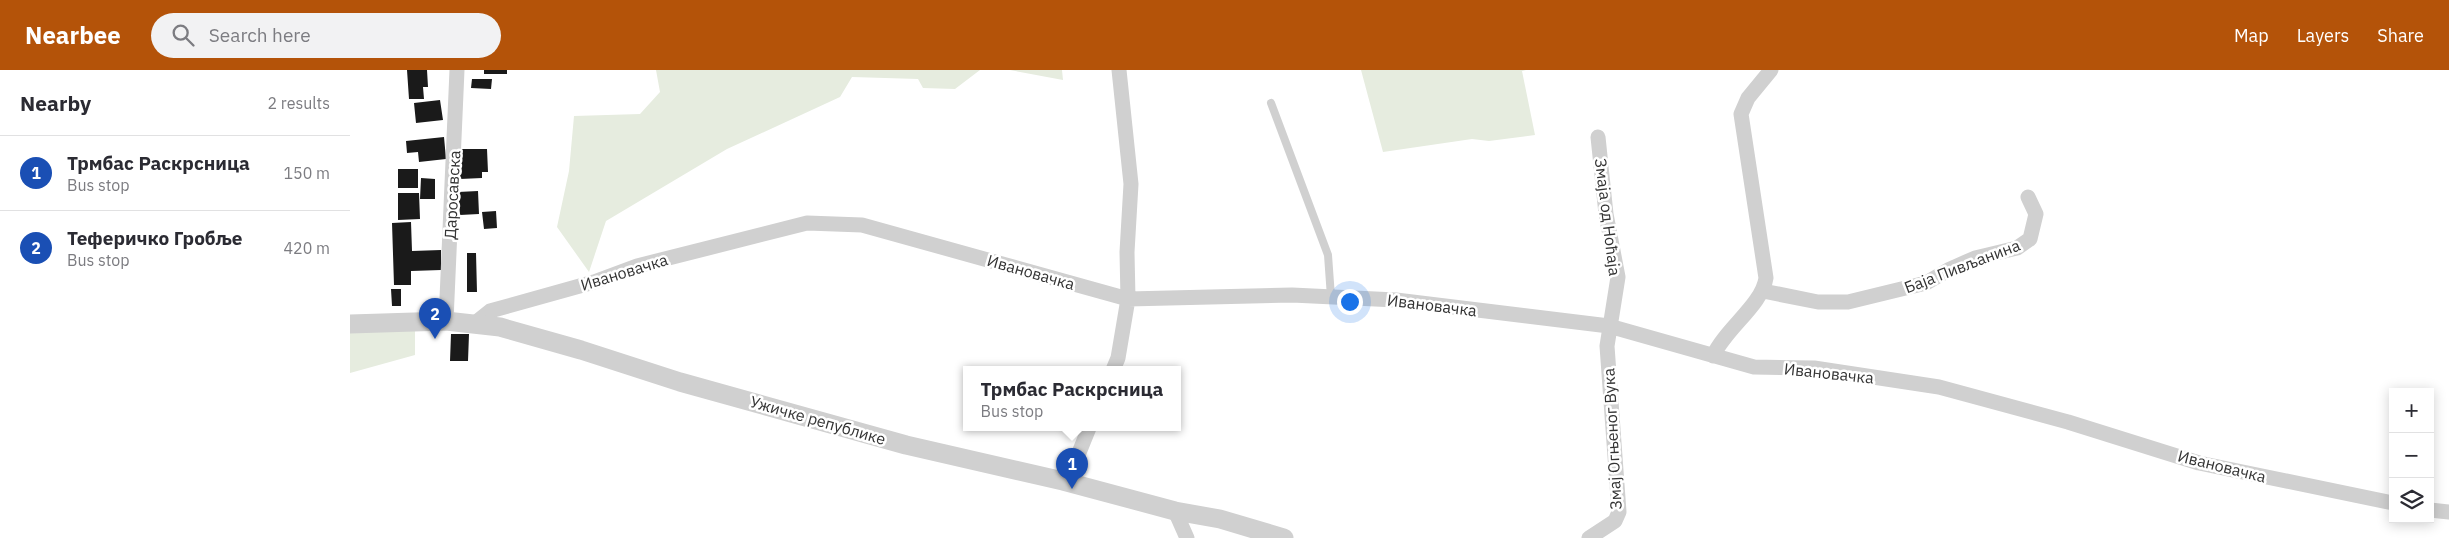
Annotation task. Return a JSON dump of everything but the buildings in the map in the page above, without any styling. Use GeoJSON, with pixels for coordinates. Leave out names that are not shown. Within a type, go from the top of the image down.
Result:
{"type":"FeatureCollection","features":[{"type":"Feature","properties":{"kind":"street","name":"Даросавска"},"geometry":{"type":"LineString","coordinates":[[446,321],[457,70]]}},
{"type":"Feature","properties":{"kind":"street"},"geometry":{"type":"LineString","coordinates":[[1115,366],[1118,358],[1128,299],[1127,252],[1131,184],[1119,70]]}},
{"type":"Feature","properties":{"kind":"street"},"geometry":{"type":"LineString","coordinates":[[1713,356],[1728,331],[1763,291],[1766,278],[1741,114],[1748,98],[1771,70]]}},
{"type":"Feature","properties":{"kind":"street","name":"Змаја од Ноћаја"},"geometry":{"type":"LineString","coordinates":[[1598,137],[1606,214],[1618,277],[1609,326]]}},
{"type":"Feature","properties":{"kind":"street","name":"Баја Пивљанина"},"geometry":{"type":"LineString","coordinates":[[1763,291],[1818,302],[1848,302],[1926,283],[1950,269],[1975,258],[2017,248],[2030,239],[2036,214],[2028,197]]}},
{"type":"Feature","properties":{"kind":"street","name":"Ивановачка"},"geometry":{"type":"LineString","coordinates":[[475,323],[490,310],[594,282],[637,266],[807,222],[862,225],[1128,299],[1292,295],[1396,300],[1609,326],[1754,367],[1814,368],[1939,387],[2068,422],[2199,463],[2389,501]]}},
{"type":"Feature","properties":{"kind":"street","name":"Ужичке републике"},"geometry":{"type":"LineString","coordinates":[[350,324],[446,321],[475,323],[538,337],[680,382],[906,445],[1063,481],[1175,511],[1220,519],[1284,538]]}},
{"type":"Feature","properties":{"kind":"street","name":"Змај Огњеног Вука"},"geometry":{"type":"LineString","coordinates":[[1589,538],[1615,521],[1619,512],[1607,346],[1609,326]]}},
{"type":"Feature","properties":{"kind":"street"},"geometry":{"type":"LineString","coordinates":[[1063,481],[1072,470],[1088,431]]}},
{"type":"Feature","properties":{"kind":"street"},"geometry":{"type":"LineString","coordinates":[[2434,510],[2449,512]]}},
{"type":"Feature","properties":{"kind":"street"},"geometry":{"type":"LineString","coordinates":[[1175,511],[1187,538]]}},
{"type":"Feature","properties":{"kind":"lane"},"geometry":{"type":"LineString","coordinates":[[1271,102],[1328,255],[1331,297]]}},
{"type":"Feature","properties":{"kind":"shaded area"},"geometry":{"type":"Polygon","coordinates":[[[656,70],[980,70],[955,89],[923,88],[918,79],[852,77],[840,97],[727,149],[606,221],[589,272],[557,227],[569,171],[574,116],[640,114],[660,92],[656,70]]]}},
{"type":"Feature","properties":{"kind":"shaded area"},"geometry":{"type":"Polygon","coordinates":[[[1010,70],[1062,70],[1063,80],[1010,70]]]}},
{"type":"Feature","properties":{"kind":"shaded area"},"geometry":{"type":"Polygon","coordinates":[[[1361,70],[1526,70],[1522,71],[1535,135],[1489,141],[1472,139],[1383,152],[1361,70]]]}},
{"type":"Feature","properties":{"kind":"shaded area"},"geometry":{"type":"Polygon","coordinates":[[[415,329],[415,355],[350,373],[350,332],[415,329]]]}},
{"type":"Feature","properties":{"kind":"place","name":"Теферичко Гробље"},"geometry":{"type":"Point","coordinates":[435,339]}},
{"type":"Feature","properties":{"kind":"place","name":"Трмбас Раскрсница"},"geometry":{"type":"Point","coordinates":[1072,489]}}]}
